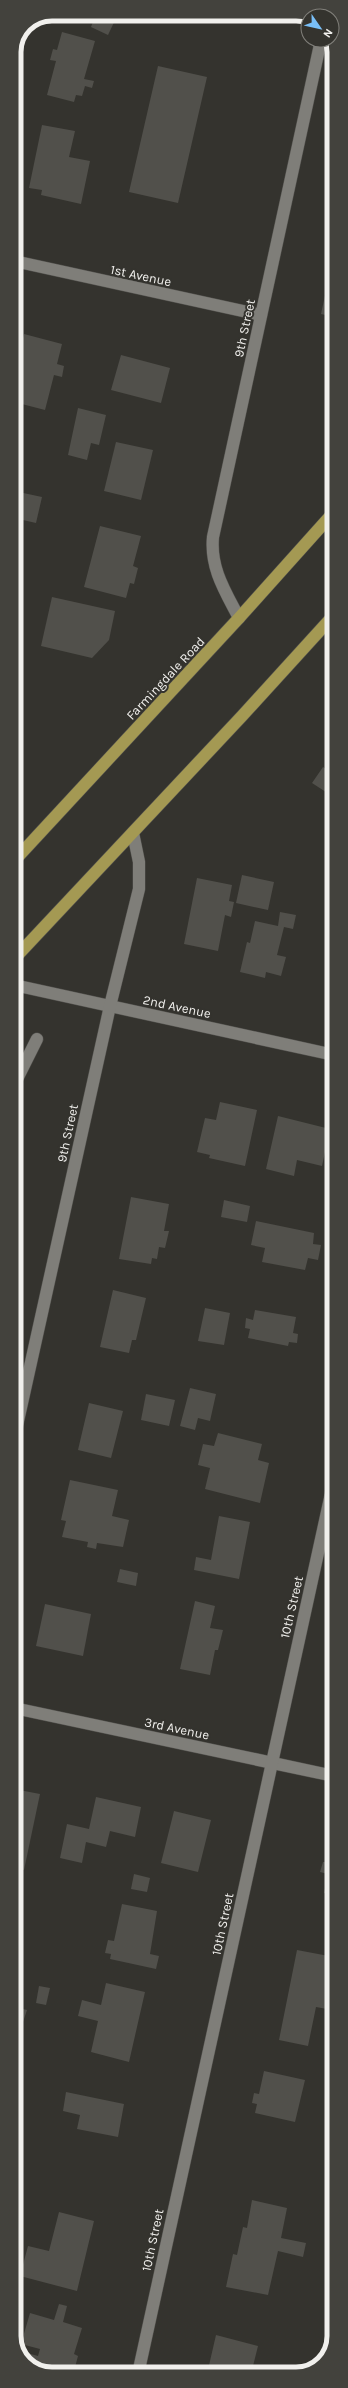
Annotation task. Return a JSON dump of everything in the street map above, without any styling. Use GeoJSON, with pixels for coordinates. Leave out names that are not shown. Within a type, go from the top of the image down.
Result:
{"type":"FeatureCollection","features":[{"type":"Feature","properties":{"kind":"main road","name":"Farmingdale Road"},"geometry":{"type":"LineString","coordinates":[[21,853],[239,618],[327,520]]}},
{"type":"Feature","properties":{"kind":"main road"},"geometry":{"type":"LineString","coordinates":[[21,952],[134,833],[327,623]]}},
{"type":"Feature","properties":{"kind":"street","name":"9th Street"},"geometry":{"type":"LineString","coordinates":[[239,618],[216,572],[212,549],[319,48]]}},
{"type":"Feature","properties":{"kind":"street","name":"1st Avenue"},"geometry":{"type":"LineString","coordinates":[[21,263],[261,316]]}},
{"type":"Feature","properties":{"kind":"street","name":"9th Street"},"geometry":{"type":"LineString","coordinates":[[21,1407],[110,1006],[139,889],[139,862],[134,833]]}},
{"type":"Feature","properties":{"kind":"street","name":"2nd Avenue"},"geometry":{"type":"LineString","coordinates":[[21,986],[327,1053]]}},
{"type":"Feature","properties":{"kind":"street"},"geometry":{"type":"LineString","coordinates":[[21,1071],[37,1039]]}},
{"type":"Feature","properties":{"kind":"street","name":"10th Street"},"geometry":{"type":"LineString","coordinates":[[140,2367],[327,1511]]}},
{"type":"Feature","properties":{"kind":"street","name":"3rd Avenue"},"geometry":{"type":"LineString","coordinates":[[21,1709],[327,1774]]}},
{"type":"Feature","properties":{"kind":"building"},"geometry":{"type":"Polygon","coordinates":[[[93,21],[115,21],[108,35],[91,27],[93,21]]]}},
{"type":"Feature","properties":{"kind":"building"},"geometry":{"type":"Polygon","coordinates":[[[62,32],[95,41],[84,79],[94,81],[92,88],[85,86],[82,96],[76,95],[74,102],[47,95],[56,61],[50,60],[53,49],[57,50],[62,32]]]}},
{"type":"Feature","properties":{"kind":"building"},"geometry":{"type":"Polygon","coordinates":[[[158,66],[207,77],[178,203],[129,192],[158,66]]]}},
{"type":"Feature","properties":{"kind":"building"},"geometry":{"type":"Polygon","coordinates":[[[42,125],[75,131],[69,157],[90,161],[81,204],[41,195],[42,190],[29,188],[42,125]]]}},
{"type":"Feature","properties":{"kind":"building"},"geometry":{"type":"Polygon","coordinates":[[[327,286],[327,315],[321,314],[327,286]]]}},
{"type":"Feature","properties":{"kind":"building"},"geometry":{"type":"Polygon","coordinates":[[[24,334],[62,344],[57,364],[64,366],[62,377],[54,375],[45,410],[21,404],[21,346],[24,334]]]}},
{"type":"Feature","properties":{"kind":"building"},"geometry":{"type":"Polygon","coordinates":[[[121,355],[170,368],[161,403],[111,390],[121,355]]]}},
{"type":"Feature","properties":{"kind":"building"},"geometry":{"type":"Polygon","coordinates":[[[78,408],[106,415],[99,445],[91,443],[87,460],[68,455],[78,408]]]}},
{"type":"Feature","properties":{"kind":"building"},"geometry":{"type":"Polygon","coordinates":[[[116,442],[153,450],[141,500],[104,491],[116,442]]]}},
{"type":"Feature","properties":{"kind":"building"},"geometry":{"type":"Polygon","coordinates":[[[21,492],[42,497],[36,523],[21,520],[21,492]]]}},
{"type":"Feature","properties":{"kind":"building"},"geometry":{"type":"Polygon","coordinates":[[[100,526],[141,536],[133,566],[138,568],[134,584],[130,583],[126,598],[84,587],[100,526]]]}},
{"type":"Feature","properties":{"kind":"building"},"geometry":{"type":"Polygon","coordinates":[[[52,597],[115,611],[109,640],[92,658],[41,646],[52,597]]]}},
{"type":"Feature","properties":{"kind":"building"},"geometry":{"type":"Polygon","coordinates":[[[323,767],[327,770],[327,793],[312,783],[323,767]]]}},
{"type":"Feature","properties":{"kind":"building"},"geometry":{"type":"Polygon","coordinates":[[[242,875],[274,882],[268,910],[236,903],[242,875]]]}},
{"type":"Feature","properties":{"kind":"building"},"geometry":{"type":"Polygon","coordinates":[[[197,878],[232,885],[229,901],[234,902],[231,917],[225,915],[218,951],[184,944],[197,878]]]}},
{"type":"Feature","properties":{"kind":"building"},"geometry":{"type":"Polygon","coordinates":[[[280,912],[296,915],[293,929],[284,927],[277,955],[286,957],[281,976],[266,972],[265,978],[240,972],[247,942],[250,943],[255,921],[278,926],[280,912]]]}},
{"type":"Feature","properties":{"kind":"building"},"geometry":{"type":"Polygon","coordinates":[[[220,1102],[257,1110],[245,1166],[209,1158],[210,1155],[197,1152],[205,1118],[216,1120],[220,1102]]]}},
{"type":"Feature","properties":{"kind":"building"},"geometry":{"type":"Polygon","coordinates":[[[278,1116],[327,1128],[327,1143],[322,1166],[297,1160],[294,1176],[266,1169],[278,1116]]]}},
{"type":"Feature","properties":{"kind":"building"},"geometry":{"type":"Polygon","coordinates":[[[131,1197],[169,1204],[164,1231],[169,1231],[165,1248],[159,1247],[157,1259],[152,1258],[151,1264],[119,1259],[131,1197]]]}},
{"type":"Feature","properties":{"kind":"building"},"geometry":{"type":"Polygon","coordinates":[[[224,1200],[250,1206],[247,1222],[221,1217],[224,1200]]]}},
{"type":"Feature","properties":{"kind":"building"},"geometry":{"type":"Polygon","coordinates":[[[256,1221],[314,1233],[313,1244],[321,1245],[318,1260],[308,1258],[305,1270],[262,1262],[265,1248],[251,1245],[256,1221]]]}},
{"type":"Feature","properties":{"kind":"building"},"geometry":{"type":"Polygon","coordinates":[[[113,1290],[146,1298],[136,1340],[132,1340],[129,1353],[100,1347],[113,1290]]]}},
{"type":"Feature","properties":{"kind":"building"},"geometry":{"type":"Polygon","coordinates":[[[205,1308],[230,1313],[224,1345],[198,1341],[205,1308]]]}},
{"type":"Feature","properties":{"kind":"building"},"geometry":{"type":"Polygon","coordinates":[[[255,1310],[296,1317],[293,1333],[298,1334],[297,1343],[289,1342],[288,1346],[248,1338],[250,1329],[245,1328],[246,1318],[253,1320],[255,1310]]]}},
{"type":"Feature","properties":{"kind":"building"},"geometry":{"type":"Polygon","coordinates":[[[190,1388],[216,1394],[210,1421],[198,1418],[195,1430],[180,1426],[190,1388]]]}},
{"type":"Feature","properties":{"kind":"building"},"geometry":{"type":"Polygon","coordinates":[[[146,1394],[175,1400],[169,1426],[141,1420],[146,1394]]]}},
{"type":"Feature","properties":{"kind":"building"},"geometry":{"type":"Polygon","coordinates":[[[89,1403],[123,1411],[111,1458],[78,1450],[89,1403]]]}},
{"type":"Feature","properties":{"kind":"building"},"geometry":{"type":"Polygon","coordinates":[[[218,1433],[262,1444],[258,1460],[269,1463],[260,1503],[205,1489],[210,1468],[198,1465],[203,1444],[214,1446],[218,1433]]]}},
{"type":"Feature","properties":{"kind":"building"},"geometry":{"type":"Polygon","coordinates":[[[70,1480],[118,1490],[112,1516],[129,1520],[123,1547],[97,1543],[96,1549],[87,1547],[88,1542],[62,1537],[66,1521],[61,1520],[70,1480]]]}},
{"type":"Feature","properties":{"kind":"building"},"geometry":{"type":"Polygon","coordinates":[[[219,1516],[250,1522],[239,1579],[194,1570],[196,1557],[211,1560],[219,1516]]]}},
{"type":"Feature","properties":{"kind":"building"},"geometry":{"type":"Polygon","coordinates":[[[120,1569],[138,1573],[136,1586],[117,1582],[120,1569]]]}},
{"type":"Feature","properties":{"kind":"building"},"geometry":{"type":"Polygon","coordinates":[[[195,1601],[215,1606],[210,1628],[223,1630],[218,1650],[215,1650],[210,1675],[180,1669],[195,1601]]]}},
{"type":"Feature","properties":{"kind":"building"},"geometry":{"type":"Polygon","coordinates":[[[45,1604],[91,1614],[83,1656],[36,1646],[45,1604]]]}},
{"type":"Feature","properties":{"kind":"building"},"geometry":{"type":"Polygon","coordinates":[[[21,1790],[40,1794],[24,1870],[21,1869],[21,1790]]]}},
{"type":"Feature","properties":{"kind":"building"},"geometry":{"type":"Polygon","coordinates":[[[96,1797],[141,1807],[135,1837],[110,1831],[106,1847],[86,1842],[82,1863],[60,1858],[67,1824],[89,1829],[96,1797]]]}},
{"type":"Feature","properties":{"kind":"building"},"geometry":{"type":"Polygon","coordinates":[[[174,1811],[211,1820],[198,1872],[161,1863],[174,1811]]]}},
{"type":"Feature","properties":{"kind":"building"},"geometry":{"type":"Polygon","coordinates":[[[323,1862],[327,1862],[327,1874],[320,1872],[323,1862]]]}},
{"type":"Feature","properties":{"kind":"building"},"geometry":{"type":"Polygon","coordinates":[[[134,1874],[150,1878],[147,1892],[131,1889],[134,1874]]]}},
{"type":"Feature","properties":{"kind":"building"},"geometry":{"type":"Polygon","coordinates":[[[327,1879],[327,1894],[324,1893],[327,1879]]]}},
{"type":"Feature","properties":{"kind":"building"},"geometry":{"type":"Polygon","coordinates":[[[122,1904],[157,1911],[150,1954],[159,1956],[156,1969],[110,1959],[111,1954],[105,1953],[108,1940],[114,1941],[122,1904]]]}},
{"type":"Feature","properties":{"kind":"building"},"geometry":{"type":"Polygon","coordinates":[[[297,1950],[327,1956],[327,2009],[316,2007],[308,2046],[279,2040],[297,1950]]]}},
{"type":"Feature","properties":{"kind":"building"},"geometry":{"type":"Polygon","coordinates":[[[106,1983],[145,1992],[129,2062],[91,2052],[98,2021],[78,2016],[82,2000],[101,2005],[106,1983]]]}},
{"type":"Feature","properties":{"kind":"building"},"geometry":{"type":"Polygon","coordinates":[[[39,1986],[50,1988],[46,2005],[36,2003],[39,1986]]]}},
{"type":"Feature","properties":{"kind":"building"},"geometry":{"type":"Polygon","coordinates":[[[21,2009],[27,2010],[23,2022],[21,2022],[21,2009]]]}},
{"type":"Feature","properties":{"kind":"building"},"geometry":{"type":"Polygon","coordinates":[[[264,2071],[305,2080],[295,2122],[255,2113],[257,2104],[252,2103],[254,2093],[259,2094],[264,2071]]]}},
{"type":"Feature","properties":{"kind":"building"},"geometry":{"type":"Polygon","coordinates":[[[66,2092],[124,2104],[118,2137],[77,2129],[80,2115],[63,2111],[66,2092]]]}},
{"type":"Feature","properties":{"kind":"building"},"geometry":{"type":"Polygon","coordinates":[[[252,2200],[287,2208],[281,2238],[306,2243],[303,2257],[278,2251],[268,2295],[226,2287],[233,2254],[237,2255],[243,2227],[247,2228],[252,2200]]]}},
{"type":"Feature","properties":{"kind":"building"},"geometry":{"type":"Polygon","coordinates":[[[59,2212],[94,2221],[77,2291],[21,2276],[28,2246],[49,2251],[59,2212]]]}},
{"type":"Feature","properties":{"kind":"building"},"geometry":{"type":"Polygon","coordinates":[[[59,2304],[67,2306],[63,2322],[82,2328],[74,2354],[78,2356],[75,2367],[50,2367],[40,2365],[27,2354],[38,2356],[40,2349],[22,2344],[22,2342],[30,2313],[54,2320],[59,2304]]]}},
{"type":"Feature","properties":{"kind":"building"},"geometry":{"type":"Polygon","coordinates":[[[216,2335],[258,2346],[253,2367],[209,2367],[216,2335]]]}}]}
